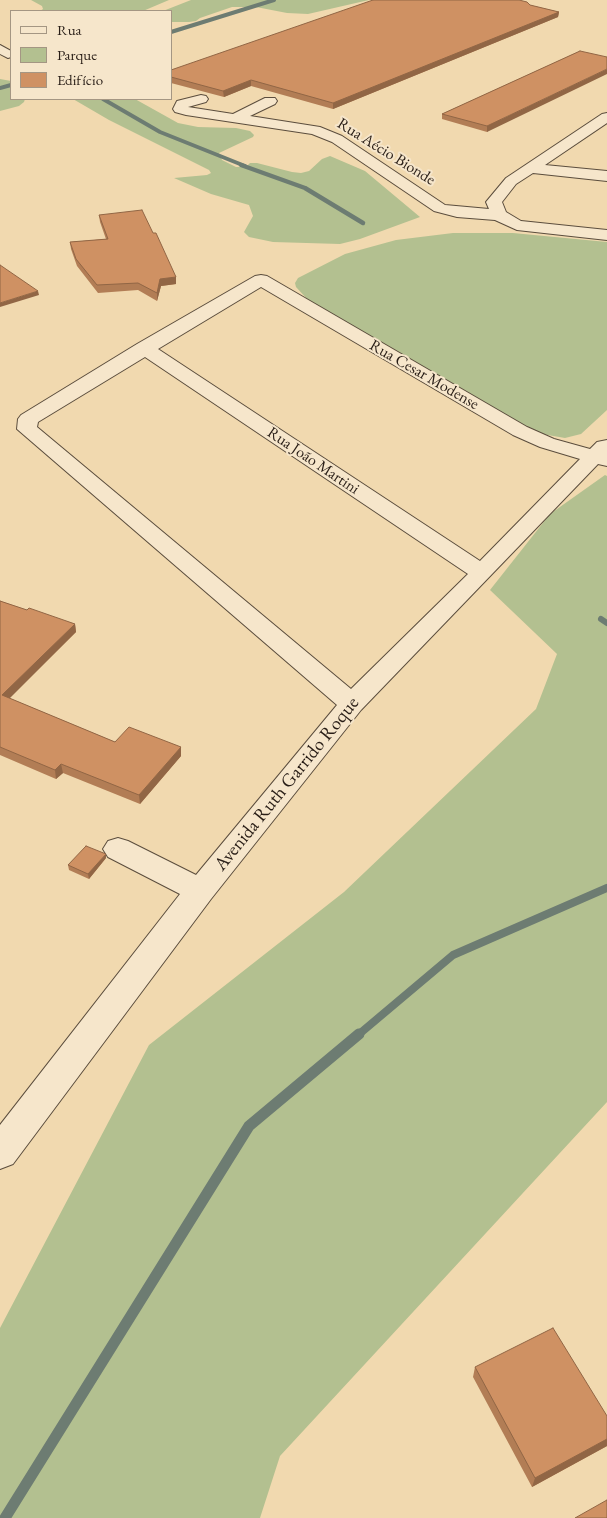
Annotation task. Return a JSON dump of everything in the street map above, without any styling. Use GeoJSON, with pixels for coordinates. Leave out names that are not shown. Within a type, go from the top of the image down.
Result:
{"type":"FeatureCollection","features":[{"type":"Feature","properties":{"kind":"street","name":"Rua Aécio Bionde"},"geometry":{"type":"LineString","coordinates":[[197,100],[182,104],[180,108],[186,111],[316,130],[337,139],[422,194],[440,208],[457,212],[500,215]]}},
{"type":"Feature","properties":{"kind":"street"},"geometry":{"type":"LineString","coordinates":[[235,118],[270,101]]}},
{"type":"Feature","properties":{"kind":"street"},"geometry":{"type":"LineString","coordinates":[[607,117],[511,181],[494,202],[500,215],[517,226],[607,234]]}},
{"type":"Feature","properties":{"kind":"street"},"geometry":{"type":"LineString","coordinates":[[591,127],[607,128]]}},
{"type":"Feature","properties":{"kind":"street"},"geometry":{"type":"LineString","coordinates":[[531,168],[607,176]]}},
{"type":"Feature","properties":{"kind":"street","name":"Rua Cesar Modense"},"geometry":{"type":"LineString","coordinates":[[144,348],[261,280],[520,431],[547,443],[603,453]]}},
{"type":"Feature","properties":{"kind":"street"},"geometry":{"type":"LineString","coordinates":[[144,348],[42,409],[28,419],[27,429],[84,475],[352,704]]}},
{"type":"Feature","properties":{"kind":"street","name":"Rua João Martini"},"geometry":{"type":"LineString","coordinates":[[144,348],[482,573]]}},
{"type":"Feature","properties":{"kind":"street","name":"Avenida Ruth Garrido Roque"},"geometry":{"type":"LineString","coordinates":[[0,1153],[200,891],[352,704],[603,453]]}},
{"type":"Feature","properties":{"kind":"street"},"geometry":{"type":"LineString","coordinates":[[118,849],[200,891]]}},
{"type":"Feature","properties":{"kind":"green space"},"geometry":{"type":"Polygon","coordinates":[[[31,0],[169,0],[145,10],[42,10],[42,6],[31,0]]]}},
{"type":"Feature","properties":{"kind":"green space"},"geometry":{"type":"Polygon","coordinates":[[[191,0],[369,0],[308,14],[287,13],[256,7],[232,7],[189,22],[172,22],[172,10],[166,10],[191,0]]]}},
{"type":"Feature","properties":{"kind":"green space"},"geometry":{"type":"Polygon","coordinates":[[[0,79],[10,81],[10,100],[25,100],[19,106],[0,111],[0,79]]]}},
{"type":"Feature","properties":{"kind":"green space"},"geometry":{"type":"Polygon","coordinates":[[[75,100],[137,100],[178,123],[198,127],[236,128],[250,131],[254,135],[253,137],[219,153],[222,160],[236,167],[246,167],[250,163],[257,163],[301,173],[309,171],[322,159],[330,156],[365,171],[420,217],[360,239],[340,244],[273,242],[249,237],[244,232],[253,216],[249,205],[211,194],[174,178],[207,175],[211,173],[209,170],[109,120],[75,100]]]}},
{"type":"Feature","properties":{"kind":"green space"},"geometry":{"type":"Polygon","coordinates":[[[453,233],[513,233],[607,242],[607,410],[581,434],[565,438],[536,433],[308,300],[296,287],[295,283],[298,278],[345,254],[396,240],[453,233]]]}},
{"type":"Feature","properties":{"kind":"green space"},"geometry":{"type":"Polygon","coordinates":[[[605,475],[607,476],[607,1102],[280,1456],[260,1518],[0,1518],[0,1328],[149,1045],[344,892],[536,709],[557,654],[490,590],[550,514],[605,475]]]}},
{"type":"Feature","properties":{"kind":"building"},"geometry":{"type":"Polygon","coordinates":[[[373,0],[519,0],[530,5],[559,12],[333,103],[251,80],[223,91],[172,77],[172,70],[373,0]]]}},
{"type":"Feature","properties":{"kind":"building"},"geometry":{"type":"Polygon","coordinates":[[[580,51],[607,57],[607,69],[487,126],[442,114],[580,51]]]}},
{"type":"Feature","properties":{"kind":"building"},"geometry":{"type":"Polygon","coordinates":[[[142,210],[153,233],[156,233],[176,277],[160,279],[157,293],[138,283],[97,285],[76,259],[70,242],[108,239],[99,215],[142,210]]]}},
{"type":"Feature","properties":{"kind":"building"},"geometry":{"type":"Polygon","coordinates":[[[0,265],[38,291],[0,303],[0,265]]]}},
{"type":"Feature","properties":{"kind":"building"},"geometry":{"type":"Polygon","coordinates":[[[0,601],[27,610],[29,608],[75,624],[2,695],[115,742],[129,727],[181,747],[139,795],[61,764],[55,770],[0,747],[0,601]]]}},
{"type":"Feature","properties":{"kind":"building"},"geometry":{"type":"Polygon","coordinates":[[[86,846],[106,854],[88,874],[68,865],[86,846]]]}},
{"type":"Feature","properties":{"kind":"building"},"geometry":{"type":"Polygon","coordinates":[[[553,1328],[607,1416],[607,1439],[535,1478],[475,1367],[553,1328]]]}},
{"type":"Feature","properties":{"kind":"building"},"geometry":{"type":"Polygon","coordinates":[[[607,1500],[607,1518],[575,1518],[607,1500]]]}},
{"type":"Feature","properties":{"kind":"waterway"},"geometry":{"type":"LineString","coordinates":[[172,32],[274,0]]}},
{"type":"Feature","properties":{"kind":"waterway"},"geometry":{"type":"LineString","coordinates":[[0,88],[10,85]]}},
{"type":"Feature","properties":{"kind":"waterway"},"geometry":{"type":"LineString","coordinates":[[105,100],[160,132],[245,166]]}},
{"type":"Feature","properties":{"kind":"waterway"},"geometry":{"type":"LineString","coordinates":[[241,165],[305,188],[363,223]]}},
{"type":"Feature","properties":{"kind":"waterway"},"geometry":{"type":"LineString","coordinates":[[601,619],[607,623]]}},
{"type":"Feature","properties":{"kind":"waterway"},"geometry":{"type":"LineString","coordinates":[[358,1035],[453,955],[607,888]]}},
{"type":"Feature","properties":{"kind":"waterway"},"geometry":{"type":"LineString","coordinates":[[5,1518],[249,1126],[359,1034]]}}]}
